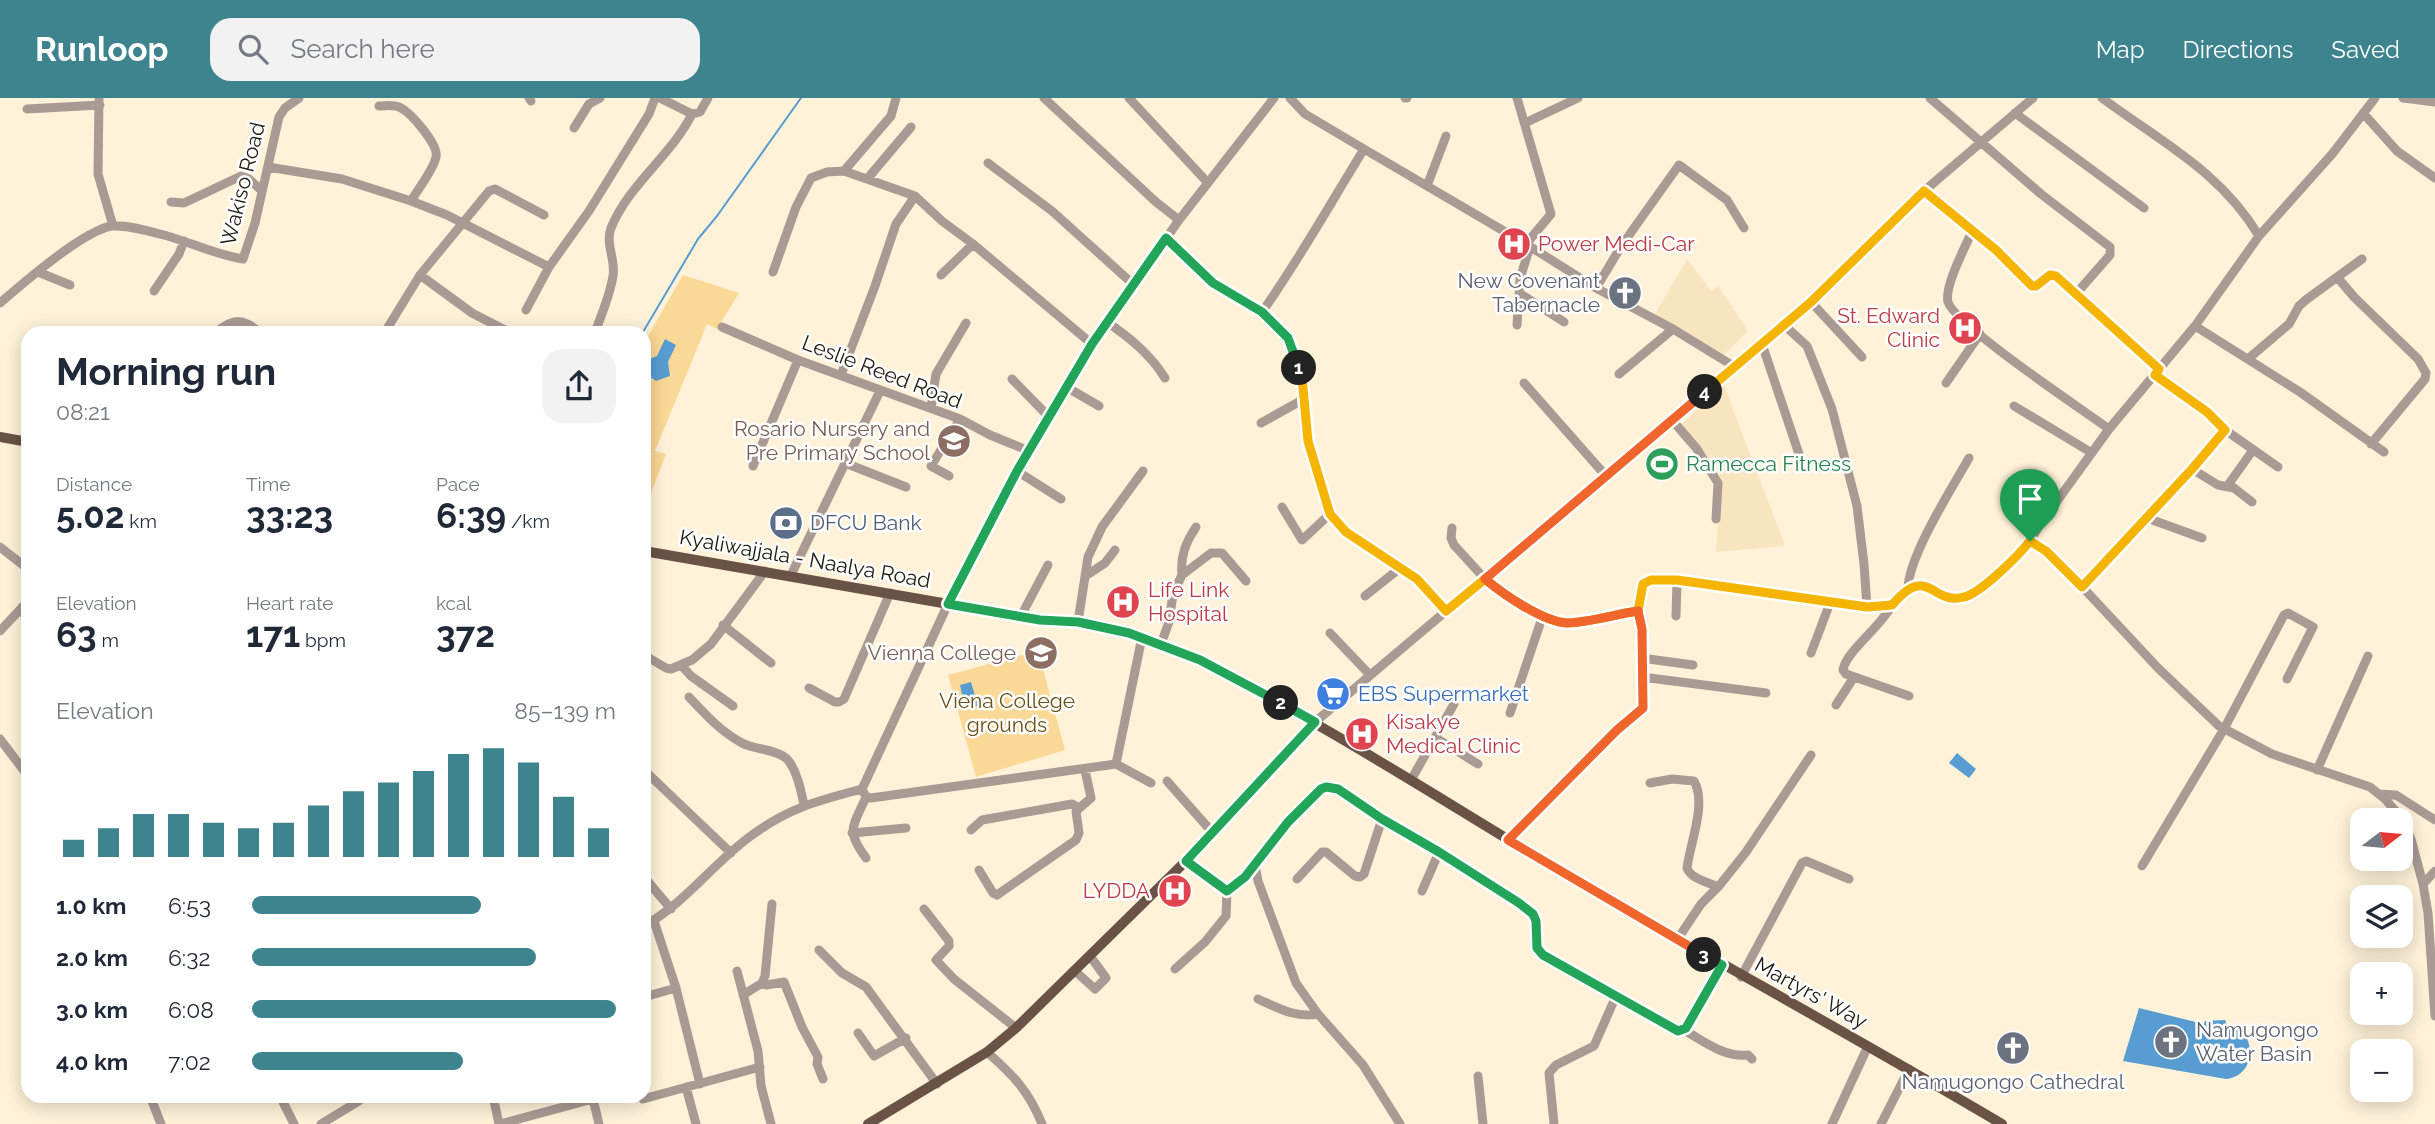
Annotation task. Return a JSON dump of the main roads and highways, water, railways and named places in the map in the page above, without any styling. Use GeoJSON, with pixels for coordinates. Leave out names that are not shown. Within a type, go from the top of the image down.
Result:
{"type":"FeatureCollection","features":[{"type":"Feature","properties":{"kind":"main road"},"geometry":{"type":"LineString","coordinates":[[0,437],[21,441]]}},
{"type":"Feature","properties":{"kind":"main road","name":"Kyaliwajjala - Naalya Road"},"geometry":{"type":"LineString","coordinates":[[651,552],[1040,620],[1078,622],[1142,637],[1229,675],[1315,722]]}},
{"type":"Feature","properties":{"kind":"main road"},"geometry":{"type":"LineString","coordinates":[[874,1123],[987,1052],[1016,1028],[1186,861],[1315,722]]}},
{"type":"Feature","properties":{"kind":"main road","name":"Martyrs' Way"},"geometry":{"type":"LineString","coordinates":[[1315,722],[1677,940],[2002,1124]]}},
{"type":"Feature","properties":{"kind":"water"},"geometry":{"type":"Polygon","coordinates":[[[665,339],[676,345],[668,362],[670,376],[656,381],[651,378],[651,358],[657,356],[665,339]]]}},
{"type":"Feature","properties":{"kind":"water"},"geometry":{"type":"Polygon","coordinates":[[[971,682],[978,706],[965,709],[960,685],[971,682]]]}},
{"type":"Feature","properties":{"kind":"water"},"geometry":{"type":"Polygon","coordinates":[[[1957,753],[1976,769],[1969,778],[1949,763],[1957,753]]]}},
{"type":"Feature","properties":{"kind":"water"},"geometry":{"type":"Polygon","coordinates":[[[2139,1008],[2204,1024],[2205,1021],[2225,1020],[2228,1027],[2237,1025],[2248,1040],[2250,1048],[2247,1065],[2242,1072],[2226,1079],[2123,1061],[2139,1008]]]}},
{"type":"Feature","properties":{"kind":"waterway"},"geometry":{"type":"LineString","coordinates":[[647,326],[698,239],[801,98]]}},
{"type":"Feature","properties":{"kind":"place","name":"Power Medi-Car"},"geometry":{"type":"Point","coordinates":[1514,244]}},
{"type":"Feature","properties":{"kind":"place","name":"New Covenant Tabernacle"},"geometry":{"type":"Point","coordinates":[1625,293]}},
{"type":"Feature","properties":{"kind":"place","name":"St. Edward Clinic"},"geometry":{"type":"Point","coordinates":[1965,328]}},
{"type":"Feature","properties":{"kind":"place","name":"Rosario Nursery and Pre Primary School"},"geometry":{"type":"Point","coordinates":[954,441]}},
{"type":"Feature","properties":{"kind":"place","name":"Ramecca Fitness"},"geometry":{"type":"Point","coordinates":[1662,464]}},
{"type":"Feature","properties":{"kind":"place","name":"DFCU Bank"},"geometry":{"type":"Point","coordinates":[786,523]}},
{"type":"Feature","properties":{"kind":"place","name":"Life Link Hospital"},"geometry":{"type":"Point","coordinates":[1123,602]}},
{"type":"Feature","properties":{"kind":"place","name":"Vienna College"},"geometry":{"type":"Point","coordinates":[1041,653]}},
{"type":"Feature","properties":{"kind":"place","name":"EBS Supermarket"},"geometry":{"type":"Point","coordinates":[1333,694]}},
{"type":"Feature","properties":{"kind":"place","name":"Kisakye Medical Clinic"},"geometry":{"type":"Point","coordinates":[1362,734]}},
{"type":"Feature","properties":{"kind":"place","name":"LYDDA"},"geometry":{"type":"Point","coordinates":[1175,891]}},
{"type":"Feature","properties":{"kind":"place","name":"Namugongo Water Basin"},"geometry":{"type":"Point","coordinates":[2171,1042]}},
{"type":"Feature","properties":{"kind":"place","name":"Namugongo Cathedral"},"geometry":{"type":"Point","coordinates":[2013,1048]}},
{"type":"Feature","properties":{"kind":"park label","name":"Viena College grounds"},"geometry":{"type":"Point","coordinates":[1007,713]}}]}
